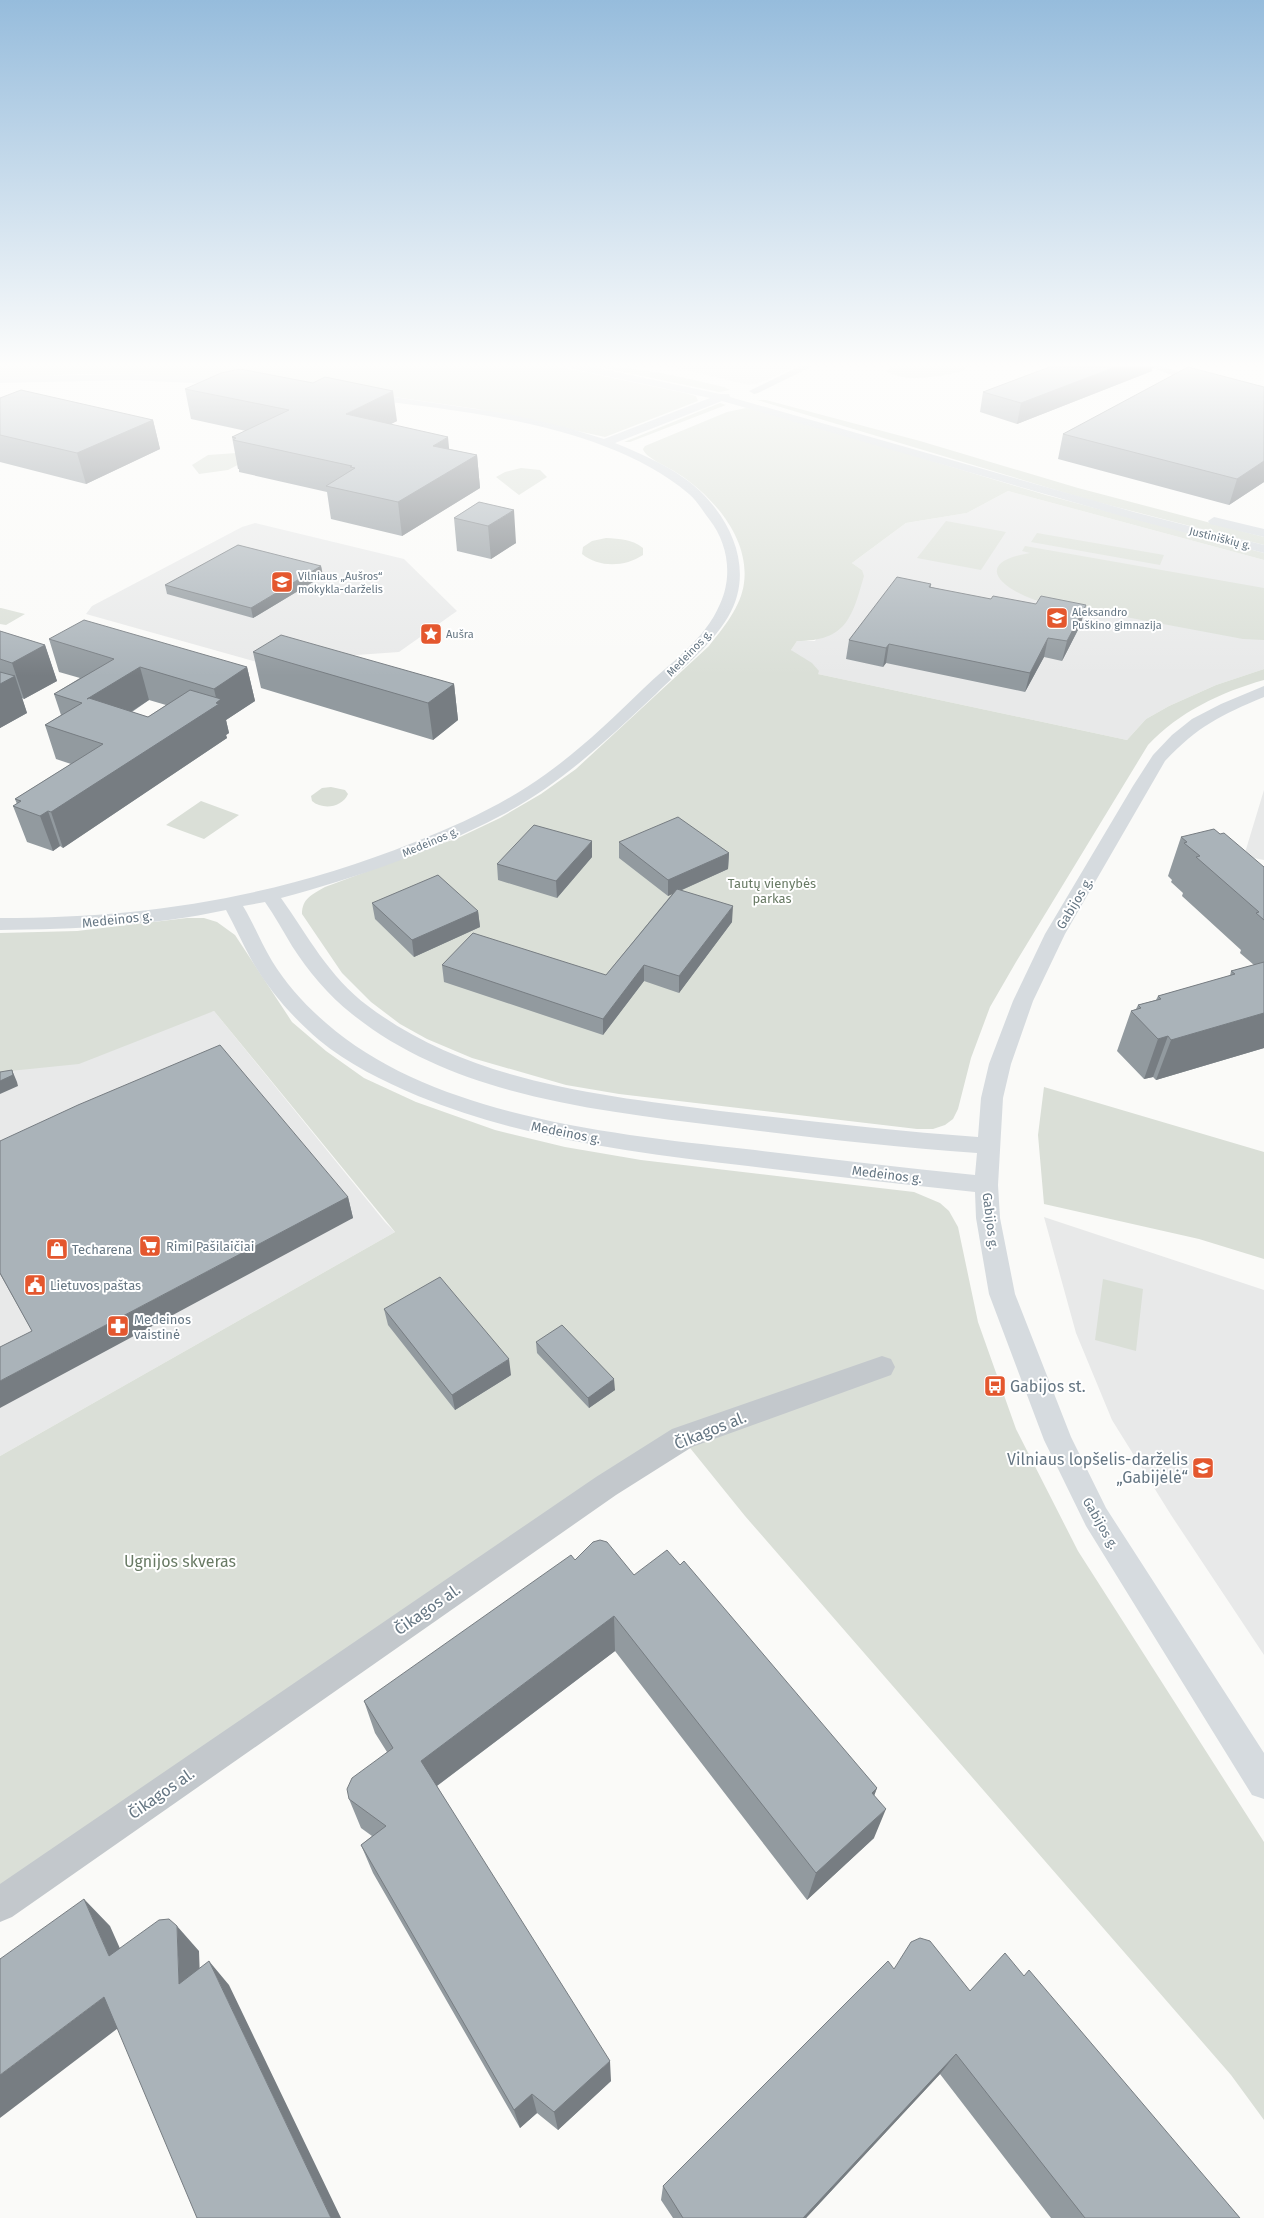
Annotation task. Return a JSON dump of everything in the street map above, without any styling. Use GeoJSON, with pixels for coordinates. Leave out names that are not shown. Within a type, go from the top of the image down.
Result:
{"type":"FeatureCollection","features":[{"type":"Feature","properties":{"kind":"street","name":"Medeinos g."},"geometry":{"type":"LineString","coordinates":[[0,924],[83,922],[199,910],[270,896],[372,865],[419,847],[467,826],[538,788],[572,762],[616,724],[700,645],[710,633],[727,604],[732,588],[733,557],[730,543],[709,508],[688,488],[660,470]]}},
{"type":"Feature","properties":{"kind":"street","name":"Justiniškių g."},"geometry":{"type":"LineString","coordinates":[[974,470],[1112,510],[1264,549]]}},
{"type":"Feature","properties":{"kind":"street","name":"Justiniškių g."},"geometry":{"type":"LineString","coordinates":[[1199,517],[1263,532]]}},
{"type":"Feature","properties":{"kind":"street","name":"Gabijos g."},"geometry":{"type":"LineString","coordinates":[[1264,691],[1226,706],[1198,722],[1178,738],[1159,758],[1140,786],[1104,852],[1055,934],[1023,1001],[1000,1064],[992,1098],[987,1146],[986,1185],[988,1218],[1002,1294],[1058,1440],[1096,1517],[1264,1783]]}},
{"type":"Feature","properties":{"kind":"street"},"geometry":{"type":"LineString","coordinates":[[270,896],[284,912],[300,943],[330,982],[360,1010],[384,1028],[421,1049],[503,1080],[552,1094],[632,1107],[766,1125],[922,1142],[987,1146]]}},
{"type":"Feature","properties":{"kind":"street","name":"Medeinos g."},"geometry":{"type":"LineString","coordinates":[[232,904],[244,923],[262,961],[287,997],[318,1027],[349,1052],[382,1071],[436,1096],[485,1113],[534,1127],[582,1136],[757,1159],[986,1185]]}},
{"type":"Feature","properties":{"kind":"street","name":"Čikagos al."},"geometry":{"type":"LineString","coordinates":[[0,1905],[599,1490],[682,1438],[882,1367]]}},
{"type":"Feature","properties":{"kind":"shaded area","name":"Aleksandro Puškino gimnazija"},"geometry":{"type":"Polygon","coordinates":[[[1008,491],[1264,560],[1264,669],[1216,685],[1169,706],[1146,719],[1127,740],[818,674],[791,650],[797,641],[815,641],[862,570],[852,563],[906,523],[967,513],[1008,491]]]}},
{"type":"Feature","properties":{"kind":"shaded area","name":"Vilniaus „Aušros“ mokykla-darželis"},"geometry":{"type":"Polygon","coordinates":[[[255,523],[404,559],[457,611],[399,652],[257,662],[86,614],[92,606],[242,527],[255,523]]]}},
{"type":"Feature","properties":{"kind":"shaded area"},"geometry":{"type":"Polygon","coordinates":[[[1264,790],[1264,860],[1244,856],[1264,790]]]}},
{"type":"Feature","properties":{"kind":"shaded area"},"geometry":{"type":"Polygon","coordinates":[[[214,1011],[385,1222],[395,1232],[0,1456],[0,1072],[214,1011]]]}},
{"type":"Feature","properties":{"kind":"shaded area","name":"Vilniaus lopšelis-darželis „Gabijėlė“"},"geometry":{"type":"Polygon","coordinates":[[[1044,1217],[1264,1290],[1264,1655],[1171,1515],[1112,1420],[1076,1333],[1044,1217]]]}},
{"type":"Feature","properties":{"kind":"green space"},"geometry":{"type":"Polygon","coordinates":[[[196,470],[229,470],[228,470],[199,474],[196,470]]]}},
{"type":"Feature","properties":{"kind":"green space"},"geometry":{"type":"Polygon","coordinates":[[[515,470],[540,470],[547,477],[519,495],[496,477],[505,472],[515,470]]]}},
{"type":"Feature","properties":{"kind":"green space","name":"Tautų vienybės parkas"},"geometry":{"type":"Polygon","coordinates":[[[671,470],[961,470],[1046,495],[1264,553],[1264,560],[1008,491],[967,513],[906,523],[852,563],[862,570],[864,576],[856,603],[845,624],[827,637],[814,640],[797,641],[791,650],[812,663],[819,671],[818,674],[1127,740],[1146,719],[1169,706],[1216,685],[1264,669],[1264,680],[1217,697],[1187,713],[1160,733],[1148,745],[990,1007],[971,1058],[958,1109],[953,1119],[945,1125],[933,1129],[917,1129],[619,1094],[566,1085],[472,1058],[427,1039],[400,1024],[371,1002],[342,973],[302,914],[302,909],[306,900],[312,894],[325,887],[460,837],[500,818],[541,794],[576,769],[709,646],[731,617],[739,600],[744,583],[744,566],[741,550],[735,534],[726,519],[703,493],[671,470]]]}},
{"type":"Feature","properties":{"kind":"green space"},"geometry":{"type":"Polygon","coordinates":[[[988,470],[1016,470],[1078,488],[1264,537],[1264,545],[1089,500],[988,470]]]}},
{"type":"Feature","properties":{"kind":"green space"},"geometry":{"type":"Polygon","coordinates":[[[946,521],[1006,532],[981,570],[917,558],[946,521]]]}},
{"type":"Feature","properties":{"kind":"green space"},"geometry":{"type":"Polygon","coordinates":[[[1037,533],[1164,555],[1160,565],[1031,542],[1037,533]]]}},
{"type":"Feature","properties":{"kind":"green space"},"geometry":{"type":"Polygon","coordinates":[[[606,538],[626,540],[635,543],[643,548],[643,555],[620,564],[604,564],[589,559],[582,554],[583,547],[592,541],[606,538]]]}},
{"type":"Feature","properties":{"kind":"green space"},"geometry":{"type":"Polygon","coordinates":[[[1025,546],[1264,588],[1264,640],[1243,639],[1035,600],[1022,595],[1002,582],[998,575],[997,568],[1002,562],[1013,557],[1030,553],[1022,551],[1025,546]]]}},
{"type":"Feature","properties":{"kind":"green space"},"geometry":{"type":"Polygon","coordinates":[[[0,608],[25,614],[6,625],[0,624],[0,608]]]}},
{"type":"Feature","properties":{"kind":"green space"},"geometry":{"type":"Polygon","coordinates":[[[331,787],[345,790],[348,794],[345,799],[337,805],[332,806],[321,806],[312,801],[311,796],[322,788],[331,787]]]}},
{"type":"Feature","properties":{"kind":"green space"},"geometry":{"type":"Polygon","coordinates":[[[201,801],[239,815],[204,839],[166,825],[201,801]]]}},
{"type":"Feature","properties":{"kind":"green space","name":"Ugnijos skveras"},"geometry":{"type":"Polygon","coordinates":[[[187,918],[204,918],[217,922],[235,935],[292,1022],[326,1051],[364,1078],[416,1102],[495,1130],[565,1147],[641,1160],[914,1192],[940,1203],[949,1211],[958,1227],[978,1322],[1016,1429],[1078,1551],[1264,1842],[1264,2120],[1231,2075],[745,1516],[682,1438],[0,1905],[0,1456],[395,1232],[214,1011],[79,1064],[0,1072],[0,933],[77,931],[187,918]]]}},
{"type":"Feature","properties":{"kind":"green space"},"geometry":{"type":"Polygon","coordinates":[[[1044,1087],[1264,1152],[1264,1259],[1199,1239],[1044,1204],[1038,1135],[1044,1087]]]}},
{"type":"Feature","properties":{"kind":"green space"},"geometry":{"type":"Polygon","coordinates":[[[1103,1279],[1143,1289],[1136,1351],[1095,1340],[1103,1279]]]}},
{"type":"Feature","properties":{"kind":"building"},"geometry":{"type":"Polygon","coordinates":[[[353,470],[453,470],[398,502],[326,486],[353,470]]]}},
{"type":"Feature","properties":{"kind":"building"},"geometry":{"type":"Polygon","coordinates":[[[1200,470],[1251,470],[1237,479],[1200,470]]]}},
{"type":"Feature","properties":{"kind":"building"},"geometry":{"type":"Polygon","coordinates":[[[479,502],[514,510],[488,526],[454,518],[479,502]]]}},
{"type":"Feature","properties":{"kind":"building"},"geometry":{"type":"Polygon","coordinates":[[[238,545],[321,566],[251,608],[165,585],[238,545]]]}},
{"type":"Feature","properties":{"kind":"building","name":"Aleksandro Puškino gimnazija"},"geometry":{"type":"Polygon","coordinates":[[[897,577],[931,584],[929,587],[991,599],[993,596],[1036,604],[1041,596],[1086,605],[1067,641],[1048,638],[1030,673],[889,644],[886,648],[849,640],[897,577]]]}},
{"type":"Feature","properties":{"kind":"building"},"geometry":{"type":"Polygon","coordinates":[[[84,620],[247,667],[214,689],[140,667],[87,699],[89,698],[148,717],[190,690],[221,699],[216,703],[219,704],[51,812],[48,811],[40,816],[13,806],[21,801],[15,799],[103,744],[45,725],[82,703],[54,694],[114,659],[49,639],[84,620]]]}},
{"type":"Feature","properties":{"kind":"building"},"geometry":{"type":"Polygon","coordinates":[[[0,631],[45,645],[12,663],[0,659],[0,631]]]}},
{"type":"Feature","properties":{"kind":"building"},"geometry":{"type":"Polygon","coordinates":[[[281,635],[454,684],[428,703],[253,652],[281,635]]]}},
{"type":"Feature","properties":{"kind":"building"},"geometry":{"type":"Polygon","coordinates":[[[0,672],[15,676],[0,684],[0,672]]]}},
{"type":"Feature","properties":{"kind":"building"},"geometry":{"type":"Polygon","coordinates":[[[678,817],[729,853],[668,880],[619,842],[678,817]]]}},
{"type":"Feature","properties":{"kind":"building"},"geometry":{"type":"Polygon","coordinates":[[[534,825],[592,841],[556,881],[497,864],[534,825]]]}},
{"type":"Feature","properties":{"kind":"building"},"geometry":{"type":"Polygon","coordinates":[[[1214,829],[1220,834],[1224,833],[1264,867],[1264,920],[1256,913],[1259,912],[1196,857],[1200,856],[1184,843],[1187,842],[1181,837],[1214,829]]]}},
{"type":"Feature","properties":{"kind":"building"},"geometry":{"type":"Polygon","coordinates":[[[438,875],[478,911],[412,940],[372,903],[438,875]]]}},
{"type":"Feature","properties":{"kind":"building"},"geometry":{"type":"Polygon","coordinates":[[[677,889],[733,906],[679,976],[644,965],[603,1019],[442,965],[473,933],[606,975],[677,889]]]}},
{"type":"Feature","properties":{"kind":"building"},"geometry":{"type":"Polygon","coordinates":[[[1264,962],[1264,1013],[1171,1040],[1168,1036],[1158,1039],[1131,1011],[1141,1008],[1138,1005],[1161,999],[1158,996],[1235,974],[1231,971],[1264,962]]]}},
{"type":"Feature","properties":{"kind":"building","name":"Rimi Pašilaičiai"},"geometry":{"type":"Polygon","coordinates":[[[220,1045],[348,1197],[0,1381],[0,1347],[32,1331],[0,1273],[0,1141],[78,1105],[220,1045]]]}},
{"type":"Feature","properties":{"kind":"building"},"geometry":{"type":"Polygon","coordinates":[[[12,1070],[13,1075],[0,1081],[0,1072],[12,1070]]]}},
{"type":"Feature","properties":{"kind":"building"},"geometry":{"type":"Polygon","coordinates":[[[440,1277],[509,1359],[452,1395],[384,1309],[440,1277]]]}},
{"type":"Feature","properties":{"kind":"building"},"geometry":{"type":"Polygon","coordinates":[[[562,1325],[614,1379],[588,1398],[536,1342],[562,1325]]]}},
{"type":"Feature","properties":{"kind":"building"},"geometry":{"type":"Polygon","coordinates":[[[600,1540],[607,1542],[634,1575],[667,1550],[680,1565],[684,1561],[877,1788],[872,1793],[886,1809],[816,1873],[614,1616],[421,1761],[610,2061],[554,2112],[532,2094],[514,2110],[361,1845],[386,1826],[349,1799],[347,1789],[352,1778],[393,1748],[364,1701],[571,1555],[575,1560],[593,1542],[600,1540]]]}},
{"type":"Feature","properties":{"kind":"building"},"geometry":{"type":"Polygon","coordinates":[[[84,1899],[109,1956],[159,1920],[169,1919],[177,1926],[179,1984],[209,1961],[331,2218],[197,2218],[104,1997],[0,2075],[0,1959],[84,1899]]]}},
{"type":"Feature","properties":{"kind":"building"},"geometry":{"type":"Polygon","coordinates":[[[920,1938],[930,1941],[970,1991],[1005,1953],[1024,1976],[1029,1970],[1240,2218],[1085,2218],[956,2054],[803,2218],[683,2218],[663,2186],[888,1961],[894,1969],[911,1942],[920,1938]]]}},
{"type":"Feature","properties":{"kind":"place","name":"Vilniaus „Aušros“ mokykla-darželis"},"geometry":{"type":"Point","coordinates":[282,582]}},
{"type":"Feature","properties":{"kind":"place","name":"Aleksandro Puškino gimnazija"},"geometry":{"type":"Point","coordinates":[1057,618]}},
{"type":"Feature","properties":{"kind":"place","name":"Aušra"},"geometry":{"type":"Point","coordinates":[431,634]}},
{"type":"Feature","properties":{"kind":"place","name":"Rimi Pašilaičiai"},"geometry":{"type":"Point","coordinates":[150,1246]}},
{"type":"Feature","properties":{"kind":"place","name":"Techarena"},"geometry":{"type":"Point","coordinates":[57,1249]}},
{"type":"Feature","properties":{"kind":"place","name":"Lietuvos paštas"},"geometry":{"type":"Point","coordinates":[35,1285]}},
{"type":"Feature","properties":{"kind":"place","name":"Medeinos vaistinė"},"geometry":{"type":"Point","coordinates":[118,1326]}},
{"type":"Feature","properties":{"kind":"place","name":"Gabijos st."},"geometry":{"type":"Point","coordinates":[995,1386]}},
{"type":"Feature","properties":{"kind":"place","name":"Vilniaus lopšelis-darželis „Gabijėlė“"},"geometry":{"type":"Point","coordinates":[1203,1468]}}]}
